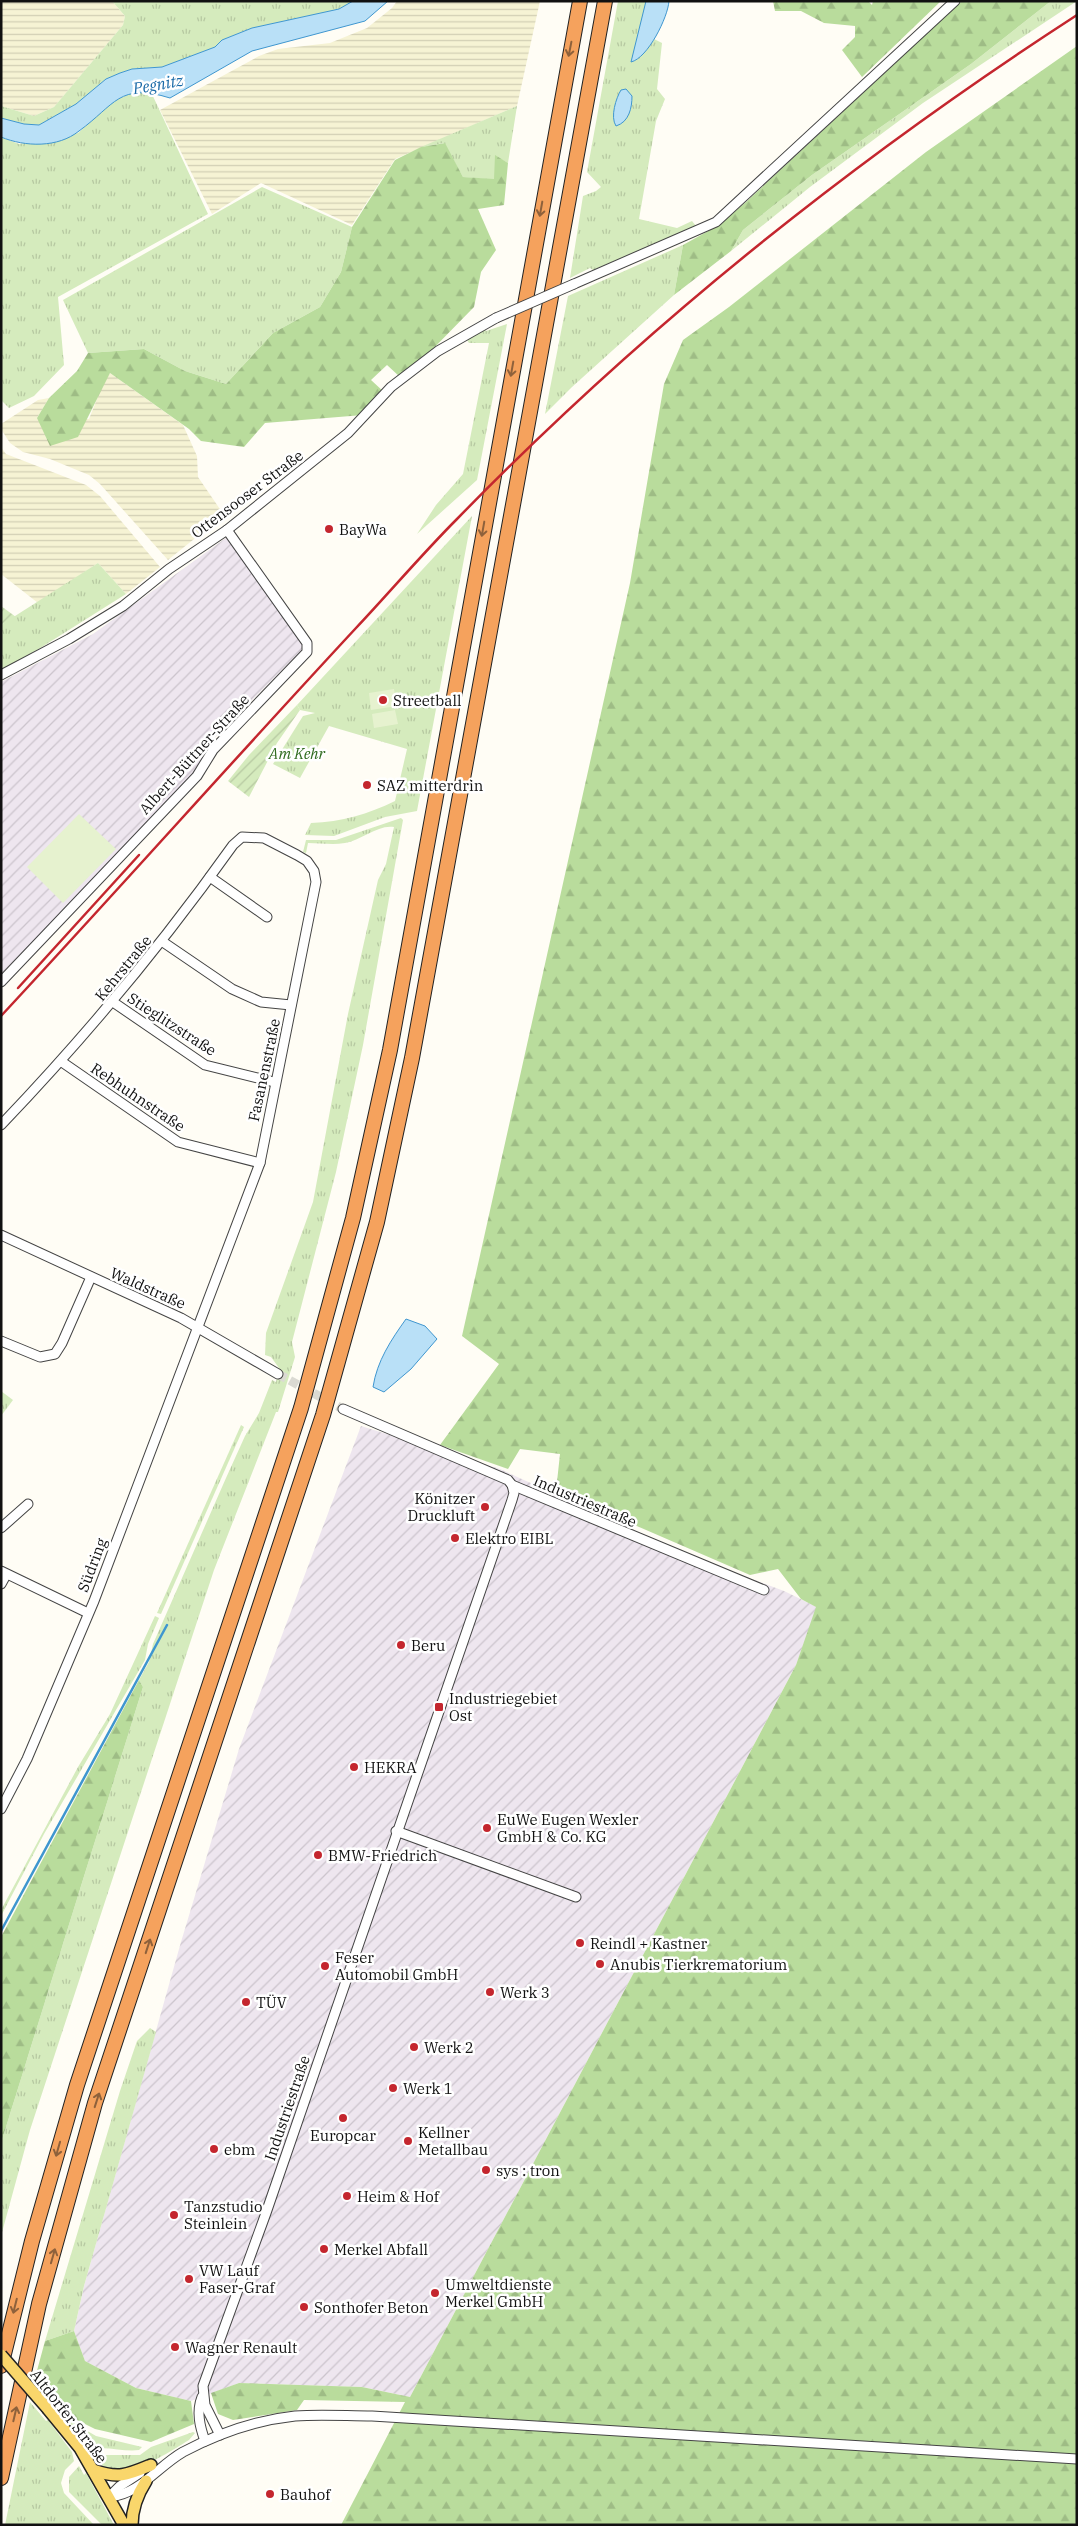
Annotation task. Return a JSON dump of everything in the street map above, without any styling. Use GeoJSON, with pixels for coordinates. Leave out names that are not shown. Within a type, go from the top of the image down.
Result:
{"type":"FeatureCollection","features":[{"type":"Feature","properties":{"kind":"highway"},"geometry":{"type":"LineString","coordinates":[[1,2366],[4,2342],[34,2231],[77,2085],[301,1408],[353,1218],[390,1050],[580,1]]}},
{"type":"Feature","properties":{"kind":"highway"},"geometry":{"type":"LineString","coordinates":[[1,2478],[39,2304],[95,2103],[323,1415],[376,1222],[414,1048],[605,1]]}},
{"type":"Feature","properties":{"kind":"main road","name":"Altdorfer Straße"},"geometry":{"type":"LineString","coordinates":[[1,2354],[80,2448],[124,2525]]}},
{"type":"Feature","properties":{"kind":"main road"},"geometry":{"type":"LineString","coordinates":[[93,2470],[111,2476],[125,2476],[151,2466]]}},
{"type":"Feature","properties":{"kind":"main road"},"geometry":{"type":"LineString","coordinates":[[132,2525],[138,2494],[146,2481]]}},
{"type":"Feature","properties":{"kind":"street","name":"Ottensooser Straße"},"geometry":{"type":"LineString","coordinates":[[1,675],[70,639],[123,606],[169,569],[227,530],[348,433],[399,381],[438,351],[496,318],[716,222],[955,1]]}},
{"type":"Feature","properties":{"kind":"street","name":"Albert-Büttner-Straße"},"geometry":{"type":"LineString","coordinates":[[1,982],[197,776],[213,750],[306,652],[307,643],[227,530]]}},
{"type":"Feature","properties":{"kind":"street","name":"Kehrstraße"},"geometry":{"type":"LineString","coordinates":[[1,1125],[62,1062],[163,942],[233,845],[242,837],[264,838]]}},
{"type":"Feature","properties":{"kind":"street","name":"Fasanenstraße"},"geometry":{"type":"LineString","coordinates":[[196,1326],[228,1249],[260,1163],[274,1082],[292,1005],[316,882],[314,871],[307,861],[264,838]]}},
{"type":"Feature","properties":{"kind":"street"},"geometry":{"type":"LineString","coordinates":[[210,878],[267,917]]}},
{"type":"Feature","properties":{"kind":"street"},"geometry":{"type":"LineString","coordinates":[[163,942],[232,989],[262,1002],[292,1005]]}},
{"type":"Feature","properties":{"kind":"street","name":"Stieglitzstraße"},"geometry":{"type":"LineString","coordinates":[[113,1002],[205,1065],[274,1082]]}},
{"type":"Feature","properties":{"kind":"street","name":"Rebhuhnstraße"},"geometry":{"type":"LineString","coordinates":[[62,1062],[178,1142],[260,1163]]}},
{"type":"Feature","properties":{"kind":"street","name":"Waldstraße"},"geometry":{"type":"LineString","coordinates":[[1,1235],[196,1326],[278,1374]]}},
{"type":"Feature","properties":{"kind":"street"},"geometry":{"type":"LineString","coordinates":[[1,1341],[40,1356],[55,1354],[62,1343],[91,1278]]}},
{"type":"Feature","properties":{"kind":"street","name":"Südring"},"geometry":{"type":"LineString","coordinates":[[1,1809],[27,1759],[88,1613],[145,1468],[196,1326]]}},
{"type":"Feature","properties":{"kind":"street"},"geometry":{"type":"LineString","coordinates":[[343,1409],[508,1480],[512,1485]]}},
{"type":"Feature","properties":{"kind":"street","name":"Industriestraße"},"geometry":{"type":"LineString","coordinates":[[512,1485],[764,1590]]}},
{"type":"Feature","properties":{"kind":"street","name":"Industriestraße"},"geometry":{"type":"LineString","coordinates":[[205,2441],[200,2426],[199,2412],[203,2386],[268,2205],[512,1500],[514,1493],[512,1485]]}},
{"type":"Feature","properties":{"kind":"street"},"geometry":{"type":"LineString","coordinates":[[1,1528],[28,1504]]}},
{"type":"Feature","properties":{"kind":"street"},"geometry":{"type":"LineString","coordinates":[[1,1584],[4,1573],[88,1613]]}},
{"type":"Feature","properties":{"kind":"street"},"geometry":{"type":"LineString","coordinates":[[396,1831],[576,1897]]}},
{"type":"Feature","properties":{"kind":"street"},"geometry":{"type":"LineString","coordinates":[[203,2394],[205,2405],[220,2435]]}},
{"type":"Feature","properties":{"kind":"street"},"geometry":{"type":"LineString","coordinates":[[109,2497],[125,2482],[151,2466],[169,2460],[205,2441],[220,2435],[290,2417],[405,2418],[1077,2459]]}},
{"type":"Feature","properties":{"kind":"street"},"geometry":{"type":"LineString","coordinates":[[109,2497],[124,2495],[146,2481],[169,2460]]}},
{"type":"Feature","properties":{"kind":"shaded area"},"geometry":{"type":"Polygon","coordinates":[[[1,1],[112,1],[125,16],[123,25],[54,107],[34,116],[1,106],[1,1]]]}},
{"type":"Feature","properties":{"kind":"shaded area"},"geometry":{"type":"Polygon","coordinates":[[[397,1],[540,1],[517,106],[395,159],[352,225],[261,183],[212,214],[160,110],[259,56],[278,49],[330,43],[367,28],[392,8],[397,1]]]}},
{"type":"Feature","properties":{"kind":"shaded area"},"geometry":{"type":"Polygon","coordinates":[[[110,373],[183,425],[197,456],[198,477],[224,515],[168,560],[100,484],[89,475],[50,459],[23,452],[10,443],[1,429],[1,424],[38,400],[49,398],[37,418],[89,419],[103,384],[110,373]]]}},
{"type":"Feature","properties":{"kind":"shaded area"},"geometry":{"type":"Polygon","coordinates":[[[1,447],[6,454],[86,485],[100,496],[160,567],[126,594],[98,563],[38,603],[1,574],[1,447]]]}},
{"type":"Feature","properties":{"kind":"shaded area"},"geometry":{"type":"Polygon","coordinates":[[[230,535],[306,646],[206,746],[198,768],[97,880],[1,974],[1,682],[93,634],[230,535]]]}},
{"type":"Feature","properties":{"kind":"shaded area"},"geometry":{"type":"Polygon","coordinates":[[[361,1426],[500,1469],[698,1559],[784,1591],[817,1607],[796,1665],[410,2397],[362,2387],[239,2383],[191,2401],[136,2388],[85,2361],[74,2331],[84,2286],[181,1942],[239,1749],[361,1426]]]}},
{"type":"Feature","properties":{"kind":"green space"},"geometry":{"type":"Polygon","coordinates":[[[112,1],[353,1],[340,9],[252,28],[222,40],[215,47],[162,67],[132,69],[120,73],[106,79],[76,104],[39,125],[24,124],[1,118],[1,106],[34,116],[54,107],[123,25],[125,16],[112,1]]]}},
{"type":"Feature","properties":{"kind":"green space"},"geometry":{"type":"Polygon","coordinates":[[[618,1],[646,1],[640,57],[654,39],[662,43],[657,89],[665,99],[656,121],[639,219],[677,228],[692,221],[696,226],[593,270],[590,268],[570,278],[583,196],[601,187],[587,172],[618,1]]]}},
{"type":"Feature","properties":{"kind":"green space"},"geometry":{"type":"Polygon","coordinates":[[[773,1],[868,1],[872,5],[873,1],[941,1],[862,77],[842,50],[855,37],[855,26],[824,23],[801,11],[775,11],[773,1]]]}},
{"type":"Feature","properties":{"kind":"green space"},"geometry":{"type":"Polygon","coordinates":[[[962,1],[1051,1],[971,64],[812,175],[743,230],[731,251],[674,295],[683,245],[719,225],[746,202],[962,1]]]}},
{"type":"Feature","properties":{"kind":"green space"},"geometry":{"type":"Polygon","coordinates":[[[1051,1],[1077,1],[923,103],[810,187],[731,251],[743,230],[812,175],[971,64],[1051,1]]]}},
{"type":"Feature","properties":{"kind":"green space"},"geometry":{"type":"Polygon","coordinates":[[[1077,46],[1077,2525],[341,2525],[405,2402],[304,2400],[297,2410],[233,2420],[218,2414],[211,2393],[239,2383],[362,2387],[410,2397],[796,1665],[816,1607],[801,1599],[778,1569],[750,1575],[556,1491],[560,1454],[520,1449],[508,1469],[440,1445],[499,1364],[462,1336],[630,583],[664,384],[683,340],[729,307],[926,152],[1077,46]]]}},
{"type":"Feature","properties":{"kind":"green space"},"geometry":{"type":"Polygon","coordinates":[[[151,92],[208,214],[58,297],[64,365],[34,396],[9,408],[1,400],[1,137],[19,144],[78,133],[113,101],[132,93],[151,92]]]}},
{"type":"Feature","properties":{"kind":"green space"},"geometry":{"type":"Polygon","coordinates":[[[517,106],[508,163],[495,156],[495,180],[463,177],[444,143],[421,147],[517,106]]]}},
{"type":"Feature","properties":{"kind":"green space"},"geometry":{"type":"Polygon","coordinates":[[[445,143],[463,177],[494,179],[495,155],[508,163],[504,205],[478,209],[496,250],[481,272],[474,307],[426,356],[400,377],[387,365],[371,380],[384,392],[363,415],[265,423],[244,447],[201,441],[189,429],[110,373],[78,437],[50,446],[37,418],[49,398],[77,371],[88,353],[144,349],[185,371],[226,384],[273,333],[320,307],[341,272],[352,227],[395,160],[421,147],[445,143]]]}},
{"type":"Feature","properties":{"kind":"green space"},"geometry":{"type":"Polygon","coordinates":[[[262,187],[352,227],[341,272],[320,307],[273,333],[226,384],[185,371],[144,349],[88,353],[63,300],[262,187]]]}},
{"type":"Feature","properties":{"kind":"green space"},"geometry":{"type":"Polygon","coordinates":[[[683,245],[674,295],[572,387],[545,414],[568,296],[683,245]]]}},
{"type":"Feature","properties":{"kind":"green space"},"geometry":{"type":"Polygon","coordinates":[[[507,324],[477,480],[417,534],[436,505],[463,474],[489,343],[469,343],[467,340],[469,335],[484,328],[486,331],[507,324]]]}},
{"type":"Feature","properties":{"kind":"green space","name":"Am Kehr"},"geometry":{"type":"Polygon","coordinates":[[[472,516],[417,811],[385,817],[334,836],[305,835],[311,823],[333,821],[354,816],[375,810],[395,801],[407,749],[329,726],[300,778],[273,764],[303,716],[315,713],[300,710],[297,705],[472,516]]]}},
{"type":"Feature","properties":{"kind":"green space"},"geometry":{"type":"Polygon","coordinates":[[[98,563],[126,594],[37,650],[1,670],[1,625],[98,563]]]}},
{"type":"Feature","properties":{"kind":"green space"},"geometry":{"type":"Polygon","coordinates":[[[1,606],[16,617],[1,625],[1,606]]]}},
{"type":"Feature","properties":{"kind":"green space","name":"Streetball"},"geometry":{"type":"Polygon","coordinates":[[[394,689],[397,706],[371,710],[369,693],[394,689]]]}},
{"type":"Feature","properties":{"kind":"green space"},"geometry":{"type":"Polygon","coordinates":[[[297,705],[300,710],[277,743],[249,797],[228,781],[249,755],[297,705]]]}},
{"type":"Feature","properties":{"kind":"green space"},"geometry":{"type":"Polygon","coordinates":[[[395,710],[398,724],[374,728],[372,714],[395,710]]]}},
{"type":"Feature","properties":{"kind":"green space"},"geometry":{"type":"Polygon","coordinates":[[[79,814],[116,849],[63,903],[27,867],[79,814]]]}},
{"type":"Feature","properties":{"kind":"green space"},"geometry":{"type":"Polygon","coordinates":[[[401,818],[403,820],[363,1045],[336,1172],[292,1342],[295,1357],[278,1412],[276,1412],[214,1570],[30,2130],[1,2236],[1,2143],[143,1687],[139,1680],[149,1662],[153,1644],[245,1436],[259,1413],[272,1380],[276,1382],[279,1368],[271,1357],[265,1355],[266,1333],[313,1202],[348,1014],[378,880],[386,864],[394,827],[382,828],[345,843],[308,843],[306,853],[303,852],[306,840],[336,840],[401,818]]]}},
{"type":"Feature","properties":{"kind":"green space"},"geometry":{"type":"Polygon","coordinates":[[[1,1391],[13,1400],[1,1416],[1,1391]]]}},
{"type":"Feature","properties":{"kind":"green space"},"geometry":{"type":"Polygon","coordinates":[[[241,1425],[244,1427],[161,1614],[157,1613],[241,1425]]]}},
{"type":"Feature","properties":{"kind":"green space"},"geometry":{"type":"Polygon","coordinates":[[[155,1616],[159,1618],[148,1644],[145,1660],[44,1834],[1,1916],[1,1910],[78,1767],[110,1714],[155,1616]]]}},
{"type":"Feature","properties":{"kind":"green space"},"geometry":{"type":"Polygon","coordinates":[[[139,1680],[143,1687],[1,2143],[1,1937],[139,1680]]]}},
{"type":"Feature","properties":{"kind":"green space"},"geometry":{"type":"Polygon","coordinates":[[[150,2028],[156,2032],[84,2286],[74,2331],[45,2341],[120,2091],[137,2041],[150,2028]]]}},
{"type":"Feature","properties":{"kind":"green space"},"geometry":{"type":"Polygon","coordinates":[[[74,2331],[85,2361],[136,2388],[191,2401],[194,2424],[151,2442],[95,2429],[77,2420],[35,2378],[45,2341],[74,2331]]]}},
{"type":"Feature","properties":{"kind":"green space"},"geometry":{"type":"Polygon","coordinates":[[[30,2402],[46,2421],[48,2420],[72,2452],[74,2461],[65,2470],[61,2483],[64,2493],[94,2525],[5,2525],[30,2402]]]}},
{"type":"Feature","properties":{"kind":"green space"},"geometry":{"type":"Polygon","coordinates":[[[67,2419],[96,2436],[142,2447],[139,2450],[93,2449],[88,2441],[84,2441],[67,2419]]]}},
{"type":"Feature","properties":{"kind":"green space"},"geometry":{"type":"Polygon","coordinates":[[[193,2432],[195,2433],[189,2440],[160,2457],[124,2471],[113,2471],[104,2468],[98,2455],[140,2455],[151,2447],[193,2432]]]}},
{"type":"Feature","properties":{"kind":"green space"},"geometry":{"type":"Polygon","coordinates":[[[79,2466],[84,2475],[86,2473],[114,2525],[102,2525],[69,2492],[69,2477],[79,2466]]]}},
{"type":"Feature","properties":{"kind":"water","name":"Pegnitz"},"geometry":{"type":"Polygon","coordinates":[[[353,1],[388,1],[365,21],[252,51],[170,98],[139,93],[128,95],[110,105],[71,137],[61,141],[31,144],[20,143],[1,137],[1,118],[24,124],[39,125],[76,104],[106,79],[120,73],[132,69],[162,67],[215,47],[222,40],[252,28],[339,9],[353,1]]]}},
{"type":"Feature","properties":{"kind":"water"},"geometry":{"type":"Polygon","coordinates":[[[646,1],[669,1],[668,8],[661,26],[650,45],[644,53],[631,62],[646,1]]]}},
{"type":"Feature","properties":{"kind":"water"},"geometry":{"type":"Polygon","coordinates":[[[626,89],[632,96],[630,110],[627,118],[616,126],[614,113],[617,98],[621,90],[626,89]]]}},
{"type":"Feature","properties":{"kind":"water"},"geometry":{"type":"Polygon","coordinates":[[[406,1319],[425,1326],[437,1339],[411,1369],[384,1392],[373,1387],[375,1377],[385,1351],[406,1319]]]}},
{"type":"Feature","properties":{"kind":"waterway"},"geometry":{"type":"LineString","coordinates":[[1,1931],[167,1625]]}},
{"type":"Feature","properties":{"kind":"tunnel"},"geometry":{"type":"LineString","coordinates":[[278,1374],[343,1409]]}},
{"type":"Feature","properties":{"kind":"railway"},"geometry":{"type":"LineString","coordinates":[[1,1016],[431,546],[528,448],[601,380],[676,314],[831,188],[994,70],[1077,15]]}},
{"type":"Feature","properties":{"kind":"railway"},"geometry":{"type":"LineString","coordinates":[[18,988],[139,855]]}},
{"type":"Feature","properties":{"kind":"place","name":"BayWa"},"geometry":{"type":"Point","coordinates":[329,529]}},
{"type":"Feature","properties":{"kind":"place","name":"Streetball"},"geometry":{"type":"Point","coordinates":[383,700]}},
{"type":"Feature","properties":{"kind":"place","name":"SAZ mitterdrin"},"geometry":{"type":"Point","coordinates":[367,785]}},
{"type":"Feature","properties":{"kind":"place","name":"Könitzer Druckluft"},"geometry":{"type":"Point","coordinates":[485,1507]}},
{"type":"Feature","properties":{"kind":"place","name":"Elektro EIBL"},"geometry":{"type":"Point","coordinates":[455,1538]}},
{"type":"Feature","properties":{"kind":"place","name":"Beru"},"geometry":{"type":"Point","coordinates":[401,1645]}},
{"type":"Feature","properties":{"kind":"place","name":"Industriegebiet Ost"},"geometry":{"type":"Point","coordinates":[439,1707]}},
{"type":"Feature","properties":{"kind":"place","name":"HEKRA"},"geometry":{"type":"Point","coordinates":[354,1767]}},
{"type":"Feature","properties":{"kind":"place","name":"EuWe Eugen Wexler GmbH & Co. KG"},"geometry":{"type":"Point","coordinates":[487,1828]}},
{"type":"Feature","properties":{"kind":"place","name":"BMW-Friedrich"},"geometry":{"type":"Point","coordinates":[318,1855]}},
{"type":"Feature","properties":{"kind":"place","name":"Reindl + Kastner"},"geometry":{"type":"Point","coordinates":[580,1943]}},
{"type":"Feature","properties":{"kind":"place","name":"Anubis Tierkrematorium"},"geometry":{"type":"Point","coordinates":[600,1964]}},
{"type":"Feature","properties":{"kind":"place","name":"Feser Automobil GmbH"},"geometry":{"type":"Point","coordinates":[325,1966]}},
{"type":"Feature","properties":{"kind":"place","name":"Werk 3"},"geometry":{"type":"Point","coordinates":[490,1992]}},
{"type":"Feature","properties":{"kind":"place","name":"TÜV"},"geometry":{"type":"Point","coordinates":[246,2002]}},
{"type":"Feature","properties":{"kind":"place","name":"Werk 2"},"geometry":{"type":"Point","coordinates":[414,2047]}},
{"type":"Feature","properties":{"kind":"place","name":"Werk 1"},"geometry":{"type":"Point","coordinates":[393,2088]}},
{"type":"Feature","properties":{"kind":"place","name":"Europcar"},"geometry":{"type":"Point","coordinates":[343,2118]}},
{"type":"Feature","properties":{"kind":"place","name":"Kellner Metallbau"},"geometry":{"type":"Point","coordinates":[408,2141]}},
{"type":"Feature","properties":{"kind":"place","name":"ebm"},"geometry":{"type":"Point","coordinates":[214,2149]}},
{"type":"Feature","properties":{"kind":"place","name":"sys : tron"},"geometry":{"type":"Point","coordinates":[486,2170]}},
{"type":"Feature","properties":{"kind":"place","name":"Heim & Hof"},"geometry":{"type":"Point","coordinates":[347,2196]}},
{"type":"Feature","properties":{"kind":"place","name":"Tanzstudio Steinlein"},"geometry":{"type":"Point","coordinates":[174,2215]}},
{"type":"Feature","properties":{"kind":"place","name":"Merkel Abfall"},"geometry":{"type":"Point","coordinates":[324,2249]}},
{"type":"Feature","properties":{"kind":"place","name":"VW Lauf Faser-Graf"},"geometry":{"type":"Point","coordinates":[189,2279]}},
{"type":"Feature","properties":{"kind":"place","name":"Umweltdienste Merkel GmbH"},"geometry":{"type":"Point","coordinates":[435,2293]}},
{"type":"Feature","properties":{"kind":"place","name":"Sonthofer Beton"},"geometry":{"type":"Point","coordinates":[304,2307]}},
{"type":"Feature","properties":{"kind":"place","name":"Wagner Renault"},"geometry":{"type":"Point","coordinates":[175,2347]}},
{"type":"Feature","properties":{"kind":"place","name":"Bauhof"},"geometry":{"type":"Point","coordinates":[270,2494]}}]}
